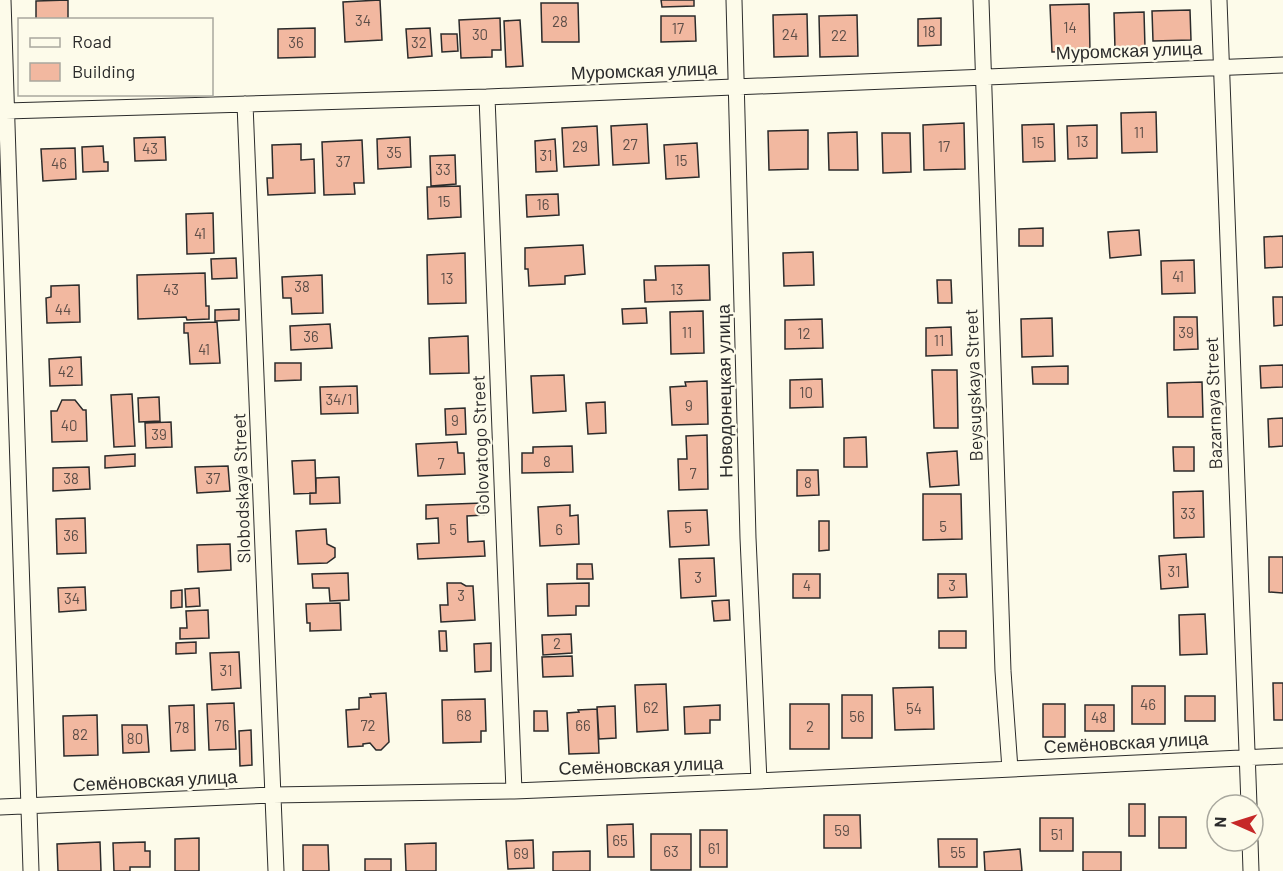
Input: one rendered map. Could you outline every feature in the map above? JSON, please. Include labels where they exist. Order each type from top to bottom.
[{"type":"street","points":[[3,0],[31,871]]},
{"type":"street","name":"Новодонецкая улица","points":[[734,0],[748,538],[759,781]]},
{"type":"street","name":"Beysugskaya Street","points":[[981,0],[1002,659],[1010,769]]},
{"type":"street","name":"Bazarnaya Street","points":[[1219,0],[1249,793]]},
{"type":"street","name":"Муромская улица","points":[[6,111],[487,97],[1283,65]]},
{"type":"street","name":"Golovatogo Street","points":[[487,97],[514,790]]},
{"type":"street","name":"Slobodskaya Street","points":[[245,104],[276,871]]},
{"type":"street","name":"Семёновская улица","points":[[0,807],[273,795],[514,790],[759,781],[1283,756]]},
{"type":"street","points":[[1250,853],[1251,871]]},
{"type":"building","points":[[68,0],[68,18],[36,18],[36,1]]},
{"type":"building","points":[[380,0],[382,40],[345,42],[343,2]]},
{"type":"building","points":[[661,0],[694,0],[694,6],[662,7]]},
{"type":"building","points":[[541,3],[578,3],[579,42],[542,42]]},
{"type":"building","points":[[1089,4],[1090,51],[1052,52],[1050,5]]},
{"type":"building","points":[[1190,10],[1191,40],[1153,41],[1152,11]]},
{"type":"building","points":[[1144,12],[1145,48],[1115,49],[1114,13]]},
{"type":"building","points":[[807,14],[808,56],[774,57],[773,15]]},
{"type":"building","points":[[857,15],[858,56],[820,57],[819,16]]},
{"type":"building","points":[[661,16],[695,16],[696,41],[661,42]]},
{"type":"building","points":[[500,18],[501,50],[492,50],[492,57],[461,58],[459,20]]},
{"type":"building","points":[[941,18],[941,45],[918,46],[918,19]]},
{"type":"building","points":[[520,20],[523,66],[506,67],[504,21]]},
{"type":"building","points":[[315,28],[315,57],[278,58],[278,29]]},
{"type":"building","points":[[430,28],[432,56],[408,58],[406,29]]},
{"type":"building","points":[[441,34],[457,34],[458,51],[442,52]]},
{"type":"building","points":[[1156,112],[1157,152],[1122,153],[1121,113]]},
{"type":"building","points":[[964,123],[965,169],[924,170],[923,125]]},
{"type":"building","points":[[647,124],[649,163],[613,165],[611,126]]},
{"type":"building","points":[[1054,124],[1055,161],[1023,162],[1022,125]]},
{"type":"building","points":[[1097,125],[1097,158],[1068,159],[1067,126]]},
{"type":"building","points":[[597,126],[599,165],[564,167],[562,128]]},
{"type":"building","points":[[808,130],[808,169],[769,170],[768,131]]},
{"type":"building","points":[[857,132],[858,170],[829,170],[828,133]]},
{"type":"building","points":[[882,133],[910,133],[911,172],[883,173]]},
{"type":"building","points":[[165,137],[166,160],[135,161],[134,138]]},
{"type":"building","points":[[410,137],[411,167],[378,169],[377,139]]},
{"type":"building","points":[[555,139],[557,171],[536,172],[535,141]]},
{"type":"building","points":[[362,140],[364,183],[354,183],[355,194],[324,195],[322,142]]},
{"type":"building","points":[[697,143],[699,177],[666,179],[664,145]]},
{"type":"building","points":[[301,144],[301,160],[314,159],[315,193],[268,195],[267,178],[273,178],[272,145]]},
{"type":"building","points":[[103,146],[104,162],[108,162],[108,171],[83,172],[82,147]]},
{"type":"building","points":[[75,148],[76,179],[43,181],[41,149]]},
{"type":"building","points":[[455,155],[456,184],[431,186],[430,156]]},
{"type":"building","points":[[460,186],[461,217],[428,219],[427,187]]},
{"type":"building","points":[[558,194],[559,215],[527,217],[526,195]]},
{"type":"building","points":[[213,213],[214,253],[187,254],[186,214]]},
{"type":"building","points":[[1043,228],[1043,246],[1019,246],[1019,229]]},
{"type":"building","points":[[1139,230],[1141,255],[1110,258],[1108,232]]},
{"type":"building","points":[[1283,236],[1283,267],[1265,268],[1264,237]]},
{"type":"building","points":[[583,245],[585,274],[565,276],[565,284],[529,286],[528,269],[525,269],[525,248]]},
{"type":"building","points":[[813,252],[814,285],[784,286],[783,253]]},
{"type":"building","points":[[465,253],[466,303],[428,304],[427,255]]},
{"type":"building","points":[[236,258],[237,278],[212,279],[211,259]]},
{"type":"building","points":[[1194,260],[1195,293],[1162,294],[1161,261]]},
{"type":"building","points":[[709,265],[710,300],[645,302],[644,280],[656,280],[655,266]]},
{"type":"building","points":[[205,273],[206,306],[209,306],[209,319],[187,320],[186,317],[138,319],[137,275]]},
{"type":"building","points":[[322,275],[323,313],[292,314],[291,298],[283,298],[282,277]]},
{"type":"building","points":[[937,280],[951,280],[952,303],[938,303]]},
{"type":"building","points":[[79,285],[80,322],[47,323],[46,298],[51,297],[51,286]]},
{"type":"building","points":[[1273,297],[1283,297],[1283,325],[1274,326]]},
{"type":"building","points":[[646,308],[647,323],[623,324],[622,309]]},
{"type":"building","points":[[239,309],[239,320],[215,321],[215,310]]},
{"type":"building","points":[[703,311],[704,353],[671,354],[670,312]]},
{"type":"building","points":[[1174,317],[1197,317],[1198,349],[1174,350]]},
{"type":"building","points":[[1052,318],[1053,356],[1022,357],[1021,319]]},
{"type":"building","points":[[822,319],[823,348],[785,349],[785,320]]},
{"type":"building","points":[[217,322],[220,363],[190,364],[188,333],[184,333],[184,323]]},
{"type":"building","points":[[330,324],[332,348],[291,350],[290,326]]},
{"type":"building","points":[[951,327],[952,355],[926,356],[926,328]]},
{"type":"building","points":[[468,336],[469,373],[430,374],[429,338]]},
{"type":"building","points":[[81,357],[82,385],[50,386],[49,359]]},
{"type":"building","points":[[275,363],[301,363],[301,380],[275,381]]},
{"type":"building","points":[[1283,365],[1283,387],[1261,388],[1260,366]]},
{"type":"building","points":[[1068,366],[1068,384],[1033,384],[1032,367]]},
{"type":"building","points":[[932,370],[957,370],[958,428],[934,428]]},
{"type":"building","points":[[564,375],[566,411],[533,413],[531,376]]},
{"type":"building","points":[[822,379],[823,407],[790,408],[790,380]]},
{"type":"building","points":[[707,381],[708,424],[672,425],[670,387],[686,386],[685,382]]},
{"type":"building","points":[[1202,382],[1203,417],[1168,417],[1167,383]]},
{"type":"building","points":[[357,386],[358,413],[321,414],[320,387]]},
{"type":"building","points":[[132,394],[135,446],[114,447],[111,395]]},
{"type":"building","points":[[159,397],[160,421],[139,422],[138,398]]},
{"type":"building","points":[[62,400],[75,400],[83,410],[86,410],[87,441],[52,442],[51,411],[57,411]]},
{"type":"building","points":[[605,402],[606,433],[588,434],[586,403]]},
{"type":"building","points":[[465,408],[466,434],[446,435],[445,409]]},
{"type":"building","points":[[1283,418],[1283,446],[1269,447],[1268,419]]},
{"type":"building","points":[[171,422],[172,447],[146,448],[145,423]]},
{"type":"building","points":[[707,435],[708,489],[679,490],[678,459],[687,459],[686,436]]},
{"type":"building","points":[[866,437],[867,467],[844,467],[844,438]]},
{"type":"building","points":[[457,442],[458,453],[464,453],[465,474],[418,476],[416,444]]},
{"type":"building","points":[[572,446],[573,472],[522,473],[522,453],[533,453],[533,447]]},
{"type":"building","points":[[1173,447],[1194,447],[1194,471],[1174,471]]},
{"type":"building","points":[[957,451],[959,485],[930,487],[927,453]]},
{"type":"building","points":[[135,454],[135,466],[105,468],[105,456]]},
{"type":"building","points":[[315,460],[316,493],[294,494],[292,461]]},
{"type":"building","points":[[228,466],[230,491],[197,493],[195,467]]},
{"type":"building","points":[[89,467],[90,489],[53,491],[53,468]]},
{"type":"building","points":[[797,470],[818,470],[819,495],[797,496]]},
{"type":"building","points":[[339,477],[340,503],[310,504],[310,493],[316,493],[316,478]]},
{"type":"building","points":[[1203,491],[1204,537],[1174,538],[1173,492]]},
{"type":"building","points":[[923,494],[961,494],[962,539],[923,540]]},
{"type":"building","points":[[483,503],[484,515],[467,516],[468,542],[484,541],[485,556],[418,559],[417,544],[439,543],[438,518],[426,519],[426,505]]},
{"type":"building","points":[[570,505],[570,516],[578,515],[579,544],[540,546],[538,507]]},
{"type":"building","points":[[707,510],[709,545],[670,547],[668,511]]},
{"type":"building","points":[[85,518],[86,553],[57,554],[56,519]]},
{"type":"building","points":[[819,521],[829,521],[829,550],[819,551]]},
{"type":"building","points":[[326,529],[327,544],[335,548],[335,557],[327,563],[298,564],[296,531]]},
{"type":"building","points":[[230,544],[231,570],[198,572],[197,545]]},
{"type":"building","points":[[1186,554],[1188,587],[1161,589],[1159,556]]},
{"type":"building","points":[[1269,557],[1283,557],[1283,593],[1269,592]]},
{"type":"building","points":[[714,558],[716,596],[681,598],[679,559]]},
{"type":"building","points":[[577,564],[592,564],[593,579],[577,579]]},
{"type":"building","points":[[348,573],[349,600],[330,601],[329,588],[313,588],[312,574]]},
{"type":"building","points":[[793,574],[820,574],[820,598],[793,598]]},
{"type":"building","points":[[938,574],[966,574],[967,597],[938,598]]},
{"type":"building","points":[[447,583],[473,586],[475,620],[441,622],[440,605],[448,605]]},
{"type":"building","points":[[589,583],[589,606],[576,606],[576,615],[548,616],[547,584]]},
{"type":"building","points":[[85,587],[86,610],[59,612],[58,588]]},
{"type":"building","points":[[199,588],[200,606],[186,607],[185,589]]},
{"type":"building","points":[[182,590],[182,607],[171,608],[171,591]]},
{"type":"building","points":[[729,600],[730,620],[714,621],[712,601]]},
{"type":"building","points":[[340,603],[341,630],[310,631],[306,604]]},
{"type":"building","points":[[208,610],[209,638],[180,639],[180,628],[187,628],[186,611]]},
{"type":"building","points":[[1205,614],[1207,654],[1180,655],[1179,615]]},
{"type":"building","points":[[439,631],[446,631],[447,651],[440,651]]},
{"type":"building","points":[[939,631],[966,631],[966,648],[939,648]]},
{"type":"building","points":[[571,634],[572,653],[543,655],[542,635]]},
{"type":"building","points":[[196,642],[196,653],[176,654],[176,643]]},
{"type":"building","points":[[491,643],[491,671],[475,672],[474,644]]},
{"type":"building","points":[[239,652],[241,688],[212,690],[210,653]]},
{"type":"building","points":[[572,656],[573,676],[543,677],[542,657]]},
{"type":"building","points":[[1273,683],[1283,683],[1283,720],[1274,720]]},
{"type":"building","points":[[666,684],[668,730],[637,732],[635,685]]},
{"type":"building","points":[[1132,686],[1165,686],[1165,724],[1132,724]]},
{"type":"building","points":[[933,687],[934,729],[895,730],[893,688]]},
{"type":"building","points":[[386,693],[389,742],[381,750],[376,750],[370,743],[348,747],[346,710],[359,709],[359,698],[371,697],[370,694]]},
{"type":"building","points":[[842,695],[872,695],[872,738],[842,738]]},
{"type":"building","points":[[1185,696],[1215,696],[1215,721],[1185,721]]},
{"type":"building","points":[[485,699],[486,731],[481,731],[481,742],[443,743],[442,700]]},
{"type":"building","points":[[234,703],[236,749],[209,750],[207,704]]},
{"type":"building","points":[[790,704],[829,704],[829,749],[790,749]]},
{"type":"building","points":[[1043,704],[1065,704],[1065,737],[1043,737]]},
{"type":"building","points":[[194,705],[195,750],[171,751],[169,706]]},
{"type":"building","points":[[720,705],[720,720],[710,720],[710,733],[685,734],[684,707]]},
{"type":"building","points":[[1085,705],[1114,705],[1114,731],[1085,731]]},
{"type":"building","points":[[615,706],[616,738],[599,739],[597,707]]},
{"type":"building","points":[[597,709],[599,753],[569,754],[567,713]]},
{"type":"building","points":[[534,711],[547,711],[548,731],[534,731]]},
{"type":"building","points":[[97,715],[98,755],[64,756],[63,716]]},
{"type":"building","points":[[122,725],[147,725],[149,752],[123,753]]},
{"type":"building","points":[[251,730],[252,765],[240,766],[239,731]]},
{"type":"building","points":[[1129,804],[1145,804],[1145,836],[1129,836]]},
{"type":"building","points":[[824,815],[860,815],[861,848],[824,848]]},
{"type":"building","points":[[1159,817],[1186,817],[1186,848],[1159,848]]},
{"type":"building","points":[[1040,818],[1073,818],[1073,851],[1040,851]]},
{"type":"building","points":[[633,824],[634,857],[608,857],[607,825]]},
{"type":"building","points":[[700,830],[727,830],[727,867],[700,867]]},
{"type":"building","points":[[651,834],[691,834],[691,870],[651,870]]},
{"type":"building","points":[[199,838],[199,871],[175,871],[175,839]]},
{"type":"building","points":[[938,839],[977,839],[977,867],[939,867]]},
{"type":"building","points":[[533,840],[534,868],[508,869],[506,841]]},
{"type":"building","points":[[100,842],[101,871],[58,871],[57,844]]},
{"type":"building","points":[[145,842],[145,851],[150,851],[150,867],[130,867],[130,871],[114,871],[113,843]]},
{"type":"building","points":[[436,843],[436,871],[406,871],[405,844]]},
{"type":"building","points":[[303,845],[328,845],[329,871],[303,871]]},
{"type":"building","points":[[1020,849],[1022,871],[985,871],[984,852]]},
{"type":"building","points":[[590,851],[590,871],[553,871],[553,852]]},
{"type":"building","points":[[1083,852],[1121,852],[1121,871],[1083,871]]},
{"type":"building","points":[[365,859],[391,859],[391,871],[365,871]]}]
